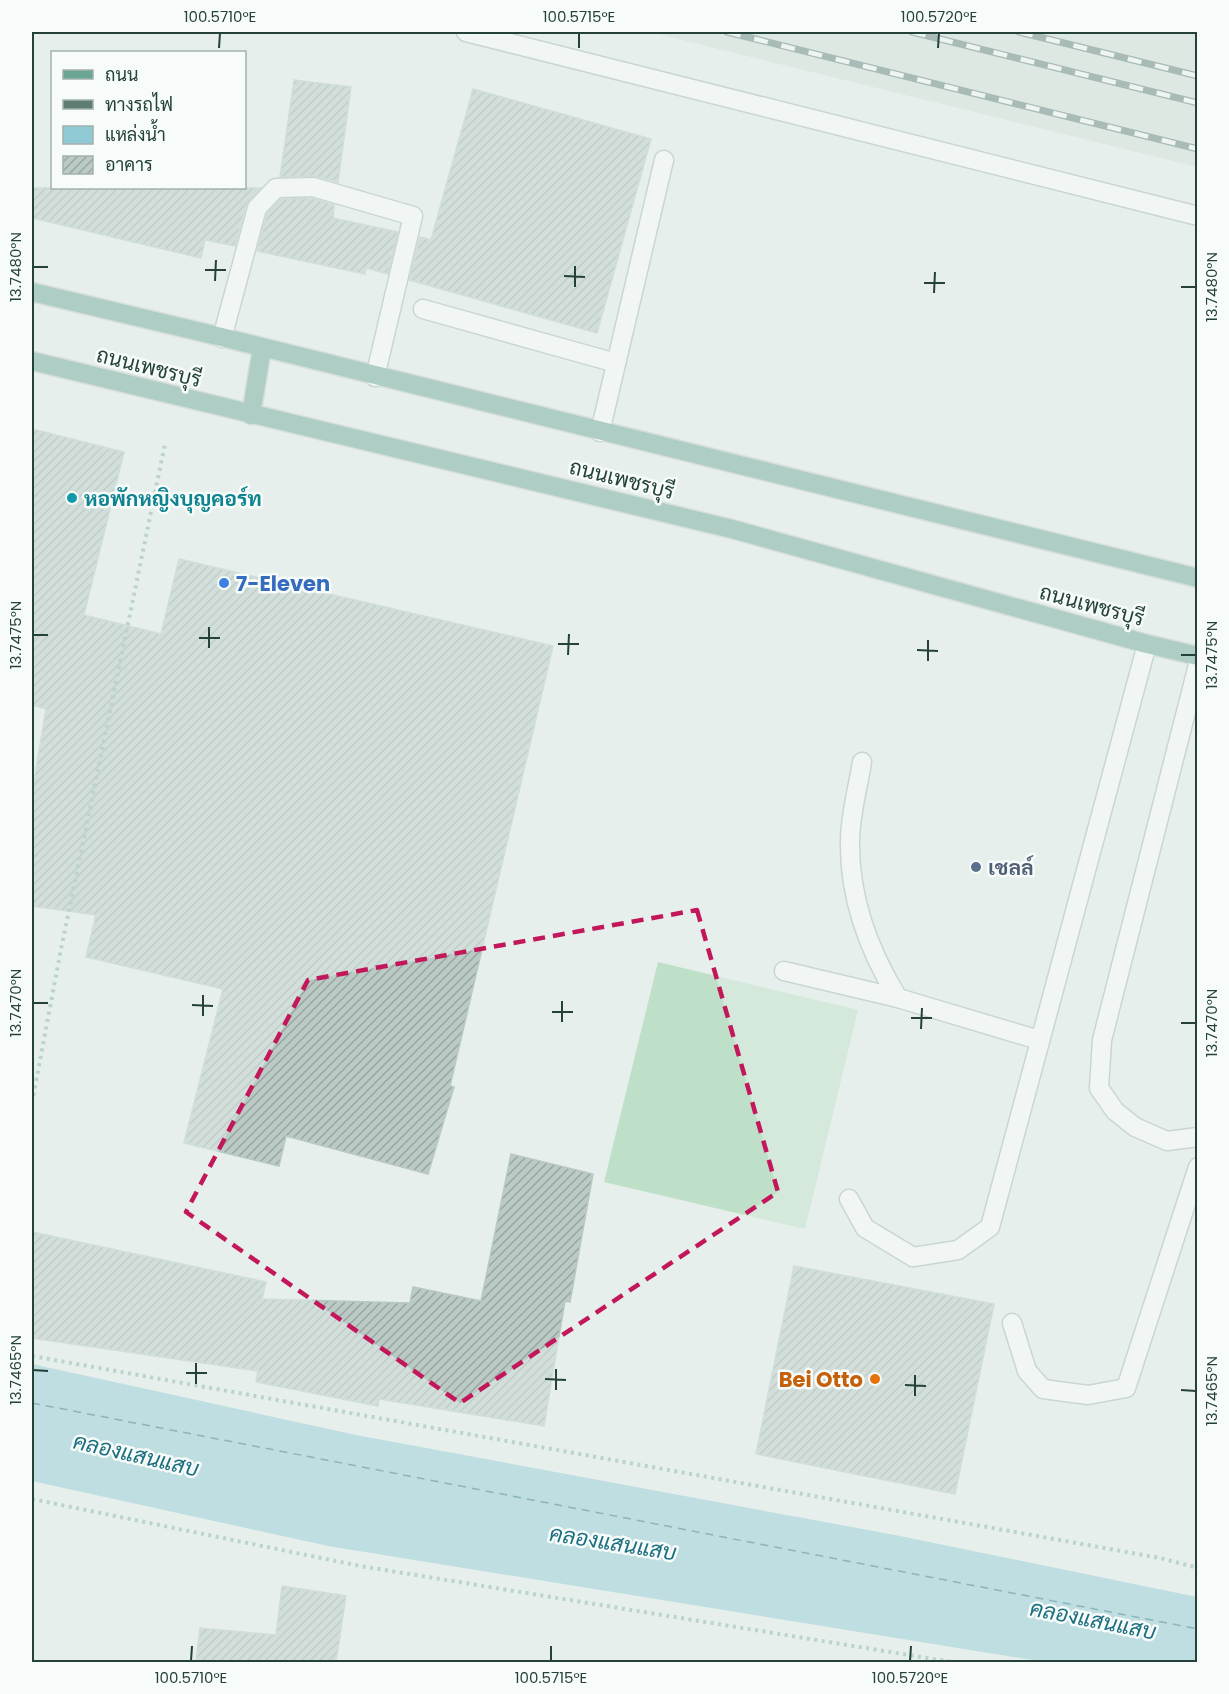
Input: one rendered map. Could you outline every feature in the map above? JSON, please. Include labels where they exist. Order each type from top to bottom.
[{"type":"main road","name":"ถนนเพชรบุรี","points":[[32,292],[1197,578]]},
{"type":"main road","points":[[251,415],[262,348]]},
{"type":"main road","name":"ถนนเพชรบุรี","points":[[32,361],[732,529],[1197,656]]},
{"type":"street","points":[[466,32],[1197,216]]},
{"type":"street","points":[[600,432],[664,160]]},
{"type":"street","points":[[222,338],[257,208],[276,188],[313,187],[413,216],[375,377]]},
{"type":"street","points":[[423,309],[616,363]]},
{"type":"street","points":[[849,1199],[865,1228],[913,1257],[958,1250],[990,1227],[1147,644]]},
{"type":"street","points":[[1197,664],[1102,1040],[1099,1088],[1115,1111],[1135,1127],[1167,1141],[1197,1137]]},
{"type":"street","points":[[862,762],[850,840],[854,887],[862,924],[882,972],[898,999]]},
{"type":"street","points":[[784,972],[898,999],[1039,1040]]},
{"type":"street","points":[[1012,1323],[1027,1371],[1043,1389],[1088,1395],[1126,1388],[1197,1167]]},
{"type":"path","points":[[32,1103],[61,949],[165,444]]},
{"type":"path","points":[[32,1356],[1160,1558],[1197,1568]]},
{"type":"path","points":[[32,1499],[360,1566],[952,1662]]},
{"type":"highlighted area","points":[[697,910],[778,1192],[460,1403],[186,1212],[308,980]]},
{"type":"shaded area","points":[[650,32],[1197,32],[1197,167]]},
{"type":"green space","points":[[658,962],[858,1010],[805,1229],[604,1182]]},
{"type":"water","name":"คลองแสนแสบ","points":[[32,1364],[356,1435],[900,1536],[1197,1597],[1197,1662],[1045,1662],[328,1546],[32,1481]]},
{"type":"building","points":[[294,80],[351,87],[338,182],[313,176],[280,177]]},
{"type":"building","points":[[473,89],[651,139],[597,333],[409,280],[420,237],[431,240]]},
{"type":"building","points":[[32,188],[261,188],[246,205],[235,246],[205,240],[201,258],[32,218]]},
{"type":"building","points":[[312,198],[334,205],[333,218],[398,232],[388,274],[366,268],[365,274],[257,251],[267,214],[281,199]]},
{"type":"building","points":[[32,429],[124,452],[84,615],[161,634],[179,559],[553,646],[450,1086],[454,1087],[428,1174],[286,1136],[279,1166],[184,1143],[223,989],[86,957],[96,915],[32,906],[32,793],[46,709],[32,705]]},
{"type":"building","points":[[511,1154],[593,1174],[570,1302],[565,1301],[544,1426],[379,1399],[378,1406],[256,1382],[258,1371],[32,1338],[32,1232],[266,1282],[262,1299],[410,1303],[413,1287],[481,1301]]},
{"type":"building","name":"Bei Otto","points":[[794,1266],[994,1304],[955,1494],[756,1454]]},
{"type":"building","points":[[282,1586],[346,1596],[336,1662],[196,1662],[200,1628],[276,1635]]},
{"type":"ferry route","points":[[32,1403],[1198,1629]]},
{"type":"railway","points":[[727,32],[1198,149]]},
{"type":"railway","points":[[912,32],[1198,103]]},
{"type":"railway","points":[[1019,32],[1198,76]]},
{"type":"place","name":"หอพักหญิงบุญคอร์ท","points":[[72,498]]},
{"type":"place","name":"7-Eleven","points":[[224,583]]},
{"type":"place","name":"เชลล์","points":[[976,867]]},
{"type":"place","name":"Bei Otto","points":[[875,1379]]}]
